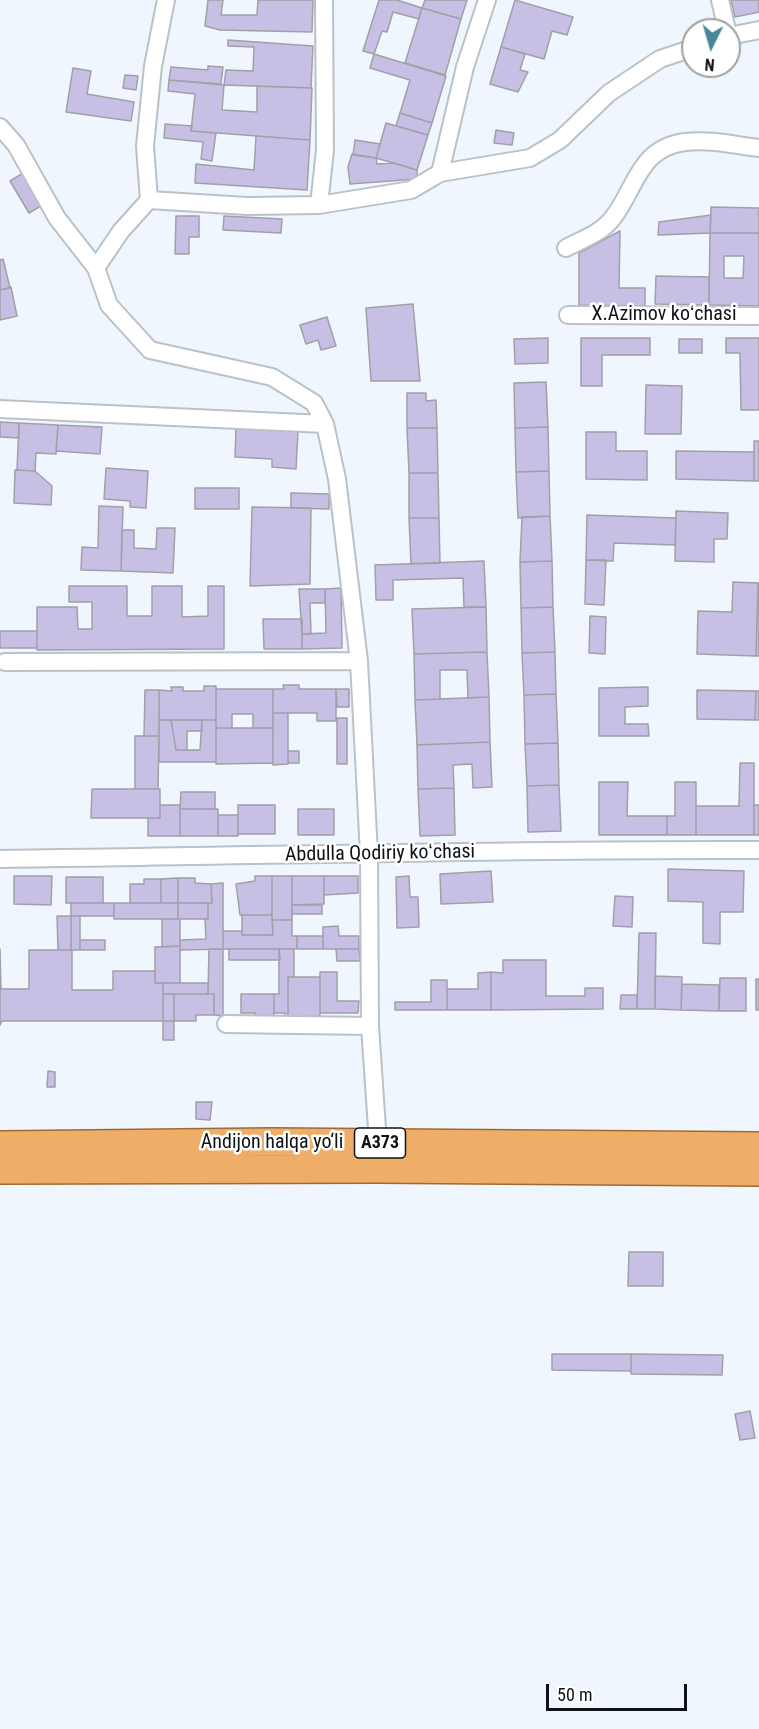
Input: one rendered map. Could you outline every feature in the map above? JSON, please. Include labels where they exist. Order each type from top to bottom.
[{"type":"highway","name":"Andijon halqa yo‘li","points":[[0,1144],[378,1143],[759,1146]]},
{"type":"highway","name":"Andijon halqa yo‘li","points":[[0,1170],[378,1169],[759,1172]]},
{"type":"street","points":[[96,268],[121,231],[149,200],[145,146],[153,66],[166,0]]},
{"type":"street","points":[[320,205],[325,150],[324,0]]},
{"type":"street","points":[[440,173],[465,67],[487,0]]},
{"type":"street","points":[[720,0],[724,18]]},
{"type":"street","points":[[741,34],[759,30]]},
{"type":"street","points":[[149,200],[247,206],[320,205],[411,190],[440,173],[530,158],[560,140],[609,93],[660,59],[681,52]]},
{"type":"street","points":[[0,127],[16,146],[57,218],[96,268],[109,305],[150,350],[273,377],[314,403],[325,424],[337,479],[359,661],[369,855],[370,1026],[378,1143]]},
{"type":"street","points":[[566,248],[590,236],[611,220],[637,172],[659,151],[684,142],[717,141],[759,148]]},
{"type":"street","name":"X.Azimov koʻchasi","points":[[568,315],[759,316]]},
{"type":"street","points":[[0,409],[325,424]]},
{"type":"street","points":[[5,662],[359,661]]},
{"type":"street","name":"Abdulla Qodiriy koʻchasi","points":[[0,859],[583,850],[759,850]]},
{"type":"street","points":[[226,1024],[370,1026]]},
{"type":"building","points":[[208,0],[223,0],[221,15],[257,15],[258,0],[313,0],[312,32],[220,30],[205,26]]},
{"type":"building","points":[[379,0],[397,0],[422,8],[419,19],[393,12],[387,32],[382,31],[374,54],[363,51]]},
{"type":"building","points":[[425,0],[467,0],[461,19],[422,8]]},
{"type":"building","points":[[515,0],[573,17],[567,35],[552,31],[544,59],[501,47]]},
{"type":"building","points":[[731,0],[759,0],[759,12],[735,17]]},
{"type":"building","points":[[422,8],[461,19],[445,75],[405,63]]},
{"type":"building","points":[[228,40],[313,46],[311,88],[224,85],[226,70],[253,71],[254,47],[228,46]]},
{"type":"building","points":[[501,47],[525,54],[520,70],[528,72],[518,92],[490,84]]},
{"type":"building","points":[[374,54],[446,76],[432,123],[400,113],[410,80],[370,68]]},
{"type":"building","points":[[208,66],[223,67],[221,84],[169,80],[171,67],[208,70]]},
{"type":"building","points":[[73,68],[91,71],[87,94],[134,102],[131,121],[66,112]]},
{"type":"building","points":[[125,75],[138,76],[136,90],[123,88]]},
{"type":"building","points":[[169,80],[224,85],[222,110],[257,112],[257,86],[312,88],[310,140],[191,131],[195,94],[168,91]]},
{"type":"building","points":[[400,113],[432,123],[428,135],[396,126]]},
{"type":"building","points":[[386,123],[428,135],[417,170],[376,158]]},
{"type":"building","points":[[165,124],[192,126],[191,131],[216,133],[212,161],[201,159],[203,142],[164,138]]},
{"type":"building","points":[[496,130],[514,133],[512,145],[494,143]]},
{"type":"building","points":[[256,136],[310,140],[307,190],[195,183],[196,164],[254,170]]},
{"type":"building","points":[[355,140],[380,144],[376,158],[353,155]]},
{"type":"building","points":[[352,154],[376,158],[377,164],[394,163],[417,170],[417,179],[350,184],[348,167]]},
{"type":"building","points":[[25,172],[44,204],[29,213],[10,181]]},
{"type":"building","points":[[711,207],[759,208],[759,233],[710,233]]},
{"type":"building","points":[[711,215],[710,233],[658,235],[659,222]]},
{"type":"building","points":[[176,216],[199,216],[199,237],[189,237],[189,254],[175,254]]},
{"type":"building","points":[[224,216],[282,219],[281,233],[223,230]]},
{"type":"building","points":[[620,231],[619,288],[645,288],[645,306],[579,305],[579,253]]},
{"type":"building","points":[[710,233],[759,233],[759,306],[709,305]],"holes":[[[724,256],[744,256],[743,278],[724,278]]]},
{"type":"building","points":[[3,259],[10,288],[0,290],[0,260]]},
{"type":"building","points":[[656,276],[709,277],[709,305],[655,304]]},
{"type":"building","points":[[11,287],[17,316],[0,320],[0,290]]},
{"type":"building","points":[[413,304],[420,381],[371,381],[366,308]]},
{"type":"building","points":[[327,317],[336,346],[321,350],[318,340],[306,344],[300,325]]},
{"type":"building","points":[[548,338],[548,363],[515,364],[514,339]]},
{"type":"building","points":[[581,338],[650,338],[650,355],[602,355],[602,386],[581,386]]},
{"type":"building","points":[[726,338],[759,338],[759,410],[741,410],[740,353],[726,353]]},
{"type":"building","points":[[679,339],[702,339],[702,353],[679,353]]},
{"type":"building","points":[[546,382],[548,427],[515,428],[514,383]]},
{"type":"building","points":[[646,385],[682,386],[681,434],[645,434]]},
{"type":"building","points":[[407,393],[426,393],[426,401],[436,400],[437,428],[407,428]]},
{"type":"building","points":[[0,422],[19,423],[19,438],[0,437]]},
{"type":"building","points":[[19,423],[58,425],[56,454],[36,453],[35,471],[17,470]]},
{"type":"building","points":[[58,425],[102,427],[100,454],[56,451]]},
{"type":"building","points":[[548,427],[549,471],[516,472],[515,428]]},
{"type":"building","points":[[236,428],[298,431],[296,469],[272,467],[272,459],[235,457]]},
{"type":"building","points":[[407,428],[437,428],[438,473],[409,473]]},
{"type":"building","points":[[586,432],[616,432],[616,451],[647,451],[647,480],[586,479]]},
{"type":"building","points":[[754,441],[759,441],[759,481],[754,481]]},
{"type":"building","points":[[676,451],[754,452],[754,481],[676,479]]},
{"type":"building","points":[[106,468],[148,471],[146,508],[130,507],[130,501],[104,499]]},
{"type":"building","points":[[15,470],[35,471],[52,486],[51,505],[14,503]]},
{"type":"building","points":[[549,471],[550,516],[518,518],[516,472]]},
{"type":"building","points":[[409,473],[438,473],[439,518],[409,518]]},
{"type":"building","points":[[195,488],[239,488],[239,509],[195,509]]},
{"type":"building","points":[[291,493],[329,494],[329,509],[291,508]]},
{"type":"building","points":[[99,506],[123,507],[121,571],[81,570],[82,547],[98,548]]},
{"type":"building","points":[[252,507],[311,508],[310,584],[250,586]]},
{"type":"building","points":[[676,511],[728,513],[727,539],[714,539],[714,562],[675,561]]},
{"type":"building","points":[[587,515],[676,518],[675,545],[614,543],[613,561],[586,560]]},
{"type":"building","points":[[550,516],[552,561],[520,562],[522,517]]},
{"type":"building","points":[[409,518],[439,518],[440,563],[411,564]]},
{"type":"building","points":[[157,528],[175,528],[173,573],[121,571],[122,530],[134,530],[134,548],[156,549]]},
{"type":"building","points":[[586,560],[606,560],[604,605],[585,604]]},
{"type":"building","points":[[484,561],[486,607],[464,607],[463,578],[393,580],[393,600],[376,600],[375,565]]},
{"type":"building","points":[[552,561],[553,607],[521,608],[520,562]]},
{"type":"building","points":[[733,582],[758,583],[756,656],[697,654],[698,611],[732,612]]},
{"type":"building","points":[[758,583],[759,656],[756,656]]},
{"type":"building","points":[[69,586],[127,586],[127,616],[152,616],[152,586],[182,586],[182,617],[208,616],[208,586],[224,586],[224,649],[37,650],[37,607],[77,607],[78,629],[92,629],[92,602],[69,602]]},
{"type":"building","points":[[341,588],[342,648],[302,649],[302,634],[326,633],[325,589]]},
{"type":"building","points":[[299,589],[325,589],[325,603],[310,603],[311,634],[302,634]]},
{"type":"building","points":[[486,607],[487,652],[414,654],[412,609]]},
{"type":"building","points":[[553,607],[555,652],[522,653],[521,608]]},
{"type":"building","points":[[590,616],[606,617],[605,654],[589,653]]},
{"type":"building","points":[[263,619],[302,619],[302,649],[264,649]]},
{"type":"building","points":[[0,631],[37,631],[37,648],[0,648]]},
{"type":"building","points":[[487,652],[489,697],[468,698],[467,670],[440,670],[440,699],[415,700],[414,654]]},
{"type":"building","points":[[555,652],[556,694],[524,695],[522,653]]},
{"type":"building","points":[[283,685],[299,685],[299,689],[336,689],[336,721],[317,721],[317,713],[273,713],[273,689],[284,689]]},
{"type":"building","points":[[204,686],[216,686],[216,720],[159,720],[159,690],[172,691],[171,687],[183,687],[183,691],[204,691]]},
{"type":"building","points":[[648,687],[648,706],[625,707],[625,724],[648,724],[649,736],[599,736],[599,688]]},
{"type":"building","points":[[216,689],[273,689],[273,728],[253,728],[253,714],[232,714],[232,728],[216,728]]},
{"type":"building","points":[[336,689],[349,689],[349,707],[337,707]]},
{"type":"building","points":[[145,690],[159,690],[159,736],[144,736]]},
{"type":"building","points":[[697,690],[756,691],[755,720],[697,719]]},
{"type":"building","points":[[756,691],[759,691],[759,720],[755,720]]},
{"type":"building","points":[[556,694],[558,743],[525,744],[524,695]]},
{"type":"building","points":[[489,697],[490,742],[417,745],[415,700]]},
{"type":"building","points":[[273,713],[288,713],[288,764],[273,765]]},
{"type":"building","points":[[337,718],[347,718],[347,764],[337,764]]},
{"type":"building","points":[[159,720],[171,720],[176,750],[200,750],[202,720],[216,720],[216,762],[159,762]]},
{"type":"building","points":[[171,720],[202,720],[202,731],[187,731],[187,750],[176,750]]},
{"type":"building","points":[[216,728],[273,728],[273,763],[216,764]]},
{"type":"building","points":[[135,736],[159,736],[158,789],[135,789]]},
{"type":"building","points":[[490,742],[492,787],[473,788],[472,764],[453,765],[454,788],[418,789],[417,745]]},
{"type":"building","points":[[558,743],[559,785],[527,786],[525,744]]},
{"type":"building","points":[[288,751],[299,751],[299,763],[288,763]]},
{"type":"building","points":[[740,763],[754,763],[754,835],[696,835],[696,806],[739,806]]},
{"type":"building","points":[[599,782],[628,782],[627,816],[667,816],[667,835],[599,835]]},
{"type":"building","points":[[675,782],[696,782],[696,835],[667,835],[667,816],[675,816]]},
{"type":"building","points":[[559,785],[561,831],[528,832],[527,786]]},
{"type":"building","points":[[454,788],[455,835],[420,836],[418,789]]},
{"type":"building","points":[[92,789],[160,789],[160,818],[91,818]]},
{"type":"building","points":[[181,792],[215,792],[215,809],[180,809]]},
{"type":"building","points":[[160,805],[180,805],[180,836],[148,836],[148,818],[160,818]]},
{"type":"building","points":[[238,805],[275,805],[275,834],[238,834]]},
{"type":"building","points":[[754,805],[759,805],[759,835],[754,835]]},
{"type":"building","points":[[180,809],[218,809],[218,836],[180,836]]},
{"type":"building","points":[[298,809],[334,809],[334,835],[298,835]]},
{"type":"building","points":[[218,815],[238,815],[238,836],[218,836]]},
{"type":"building","points":[[668,869],[744,871],[743,912],[720,912],[720,944],[703,943],[703,902],[668,901]]},
{"type":"building","points":[[491,871],[493,902],[441,904],[440,874]]},
{"type":"building","points":[[14,876],[52,876],[51,905],[14,904]]},
{"type":"building","points":[[255,876],[272,876],[272,915],[240,915],[236,884],[255,881]]},
{"type":"building","points":[[272,876],[292,876],[292,920],[272,920]]},
{"type":"building","points":[[292,876],[324,876],[324,904],[292,905]]},
{"type":"building","points":[[324,876],[358,876],[358,893],[324,895]]},
{"type":"building","points":[[409,876],[410,897],[418,897],[419,927],[397,928],[396,877]]},
{"type":"building","points":[[66,877],[103,877],[103,903],[66,903]]},
{"type":"building","points":[[178,878],[178,903],[161,903],[161,879]]},
{"type":"building","points":[[178,878],[195,878],[195,883],[211,884],[212,903],[178,903]]},
{"type":"building","points":[[144,879],[161,879],[161,903],[130,903],[130,884],[144,884]]},
{"type":"building","points":[[223,883],[223,949],[180,950],[180,940],[206,939],[205,919],[208,919],[208,903],[212,903],[211,884]]},
{"type":"building","points":[[615,896],[633,897],[632,927],[613,926]]},
{"type":"building","points":[[71,903],[114,903],[114,916],[71,916]]},
{"type":"building","points":[[114,903],[178,903],[178,919],[114,919]]},
{"type":"building","points":[[178,903],[208,903],[208,919],[178,919]]},
{"type":"building","points":[[292,905],[322,905],[322,914],[292,914]]},
{"type":"building","points":[[242,915],[272,915],[273,935],[242,935]]},
{"type":"building","points":[[57,916],[71,916],[71,950],[58,950]]},
{"type":"building","points":[[71,916],[80,916],[80,950],[71,950]]},
{"type":"building","points":[[162,919],[180,919],[180,946],[162,947]]},
{"type":"building","points":[[272,920],[292,920],[292,936],[297,936],[297,949],[223,949],[223,931],[242,931],[242,935],[273,935]]},
{"type":"building","points":[[338,926],[339,936],[359,936],[359,949],[323,949],[323,927]]},
{"type":"building","points":[[639,933],[656,933],[655,1009],[637,1009]]},
{"type":"building","points":[[297,936],[323,936],[323,949],[297,949]]},
{"type":"building","points":[[80,940],[105,940],[105,950],[80,950]]},
{"type":"building","points":[[180,946],[180,983],[155,983],[155,947]]},
{"type":"building","points":[[0,949],[1,989],[29,989],[29,950],[72,950],[72,990],[113,990],[113,971],[155,971],[155,983],[163,983],[163,1021],[2,1021],[0,1025]]},
{"type":"building","points":[[209,949],[223,949],[223,1016],[214,1015],[214,994],[208,994]]},
{"type":"building","points":[[229,949],[279,949],[280,960],[229,960]]},
{"type":"building","points":[[279,949],[294,949],[294,977],[288,977],[288,1018],[285,1018],[285,1013],[274,1013],[274,994],[279,994]]},
{"type":"building","points":[[336,949],[359,949],[360,961],[337,961]]},
{"type":"building","points":[[503,960],[546,960],[546,996],[585,996],[585,988],[603,988],[603,1009],[491,1010],[491,972],[503,973]]},
{"type":"building","points":[[320,972],[337,972],[337,1001],[359,1001],[358,1013],[320,1013]]},
{"type":"building","points":[[491,972],[491,1010],[447,1010],[447,989],[478,989],[478,973]]},
{"type":"building","points":[[655,976],[682,977],[681,1010],[655,1009]]},
{"type":"building","points":[[288,977],[320,977],[320,1016],[310,1016],[310,1022],[288,1022]]},
{"type":"building","points":[[720,978],[746,978],[746,1011],[719,1011]]},
{"type":"building","points":[[756,979],[759,979],[759,1010],[756,1010]]},
{"type":"building","points":[[431,980],[447,980],[447,1010],[395,1010],[395,1002],[431,1002]]},
{"type":"building","points":[[163,983],[208,983],[208,994],[163,994]]},
{"type":"building","points":[[682,984],[719,985],[719,1011],[681,1010]]},
{"type":"building","points":[[163,994],[174,994],[174,1021],[163,1021]]},
{"type":"building","points":[[174,994],[214,994],[214,1015],[196,1015],[196,1021],[174,1021]]},
{"type":"building","points":[[241,994],[274,994],[274,1019],[255,1019],[255,1013],[241,1013]]},
{"type":"building","points":[[621,995],[637,995],[637,1009],[620,1009]]},
{"type":"building","points":[[163,1021],[174,1021],[174,1040],[163,1040]]},
{"type":"building","points":[[48,1071],[55,1072],[55,1087],[47,1087]]},
{"type":"building","points":[[196,1102],[212,1102],[210,1120],[196,1119]]},
{"type":"building","points":[[629,1252],[663,1252],[663,1286],[628,1286]]},
{"type":"building","points":[[552,1354],[631,1354],[631,1371],[552,1370]]},
{"type":"building","points":[[631,1354],[723,1355],[722,1375],[631,1374]]},
{"type":"building","points":[[750,1411],[755,1438],[740,1440],[735,1414]]}]
